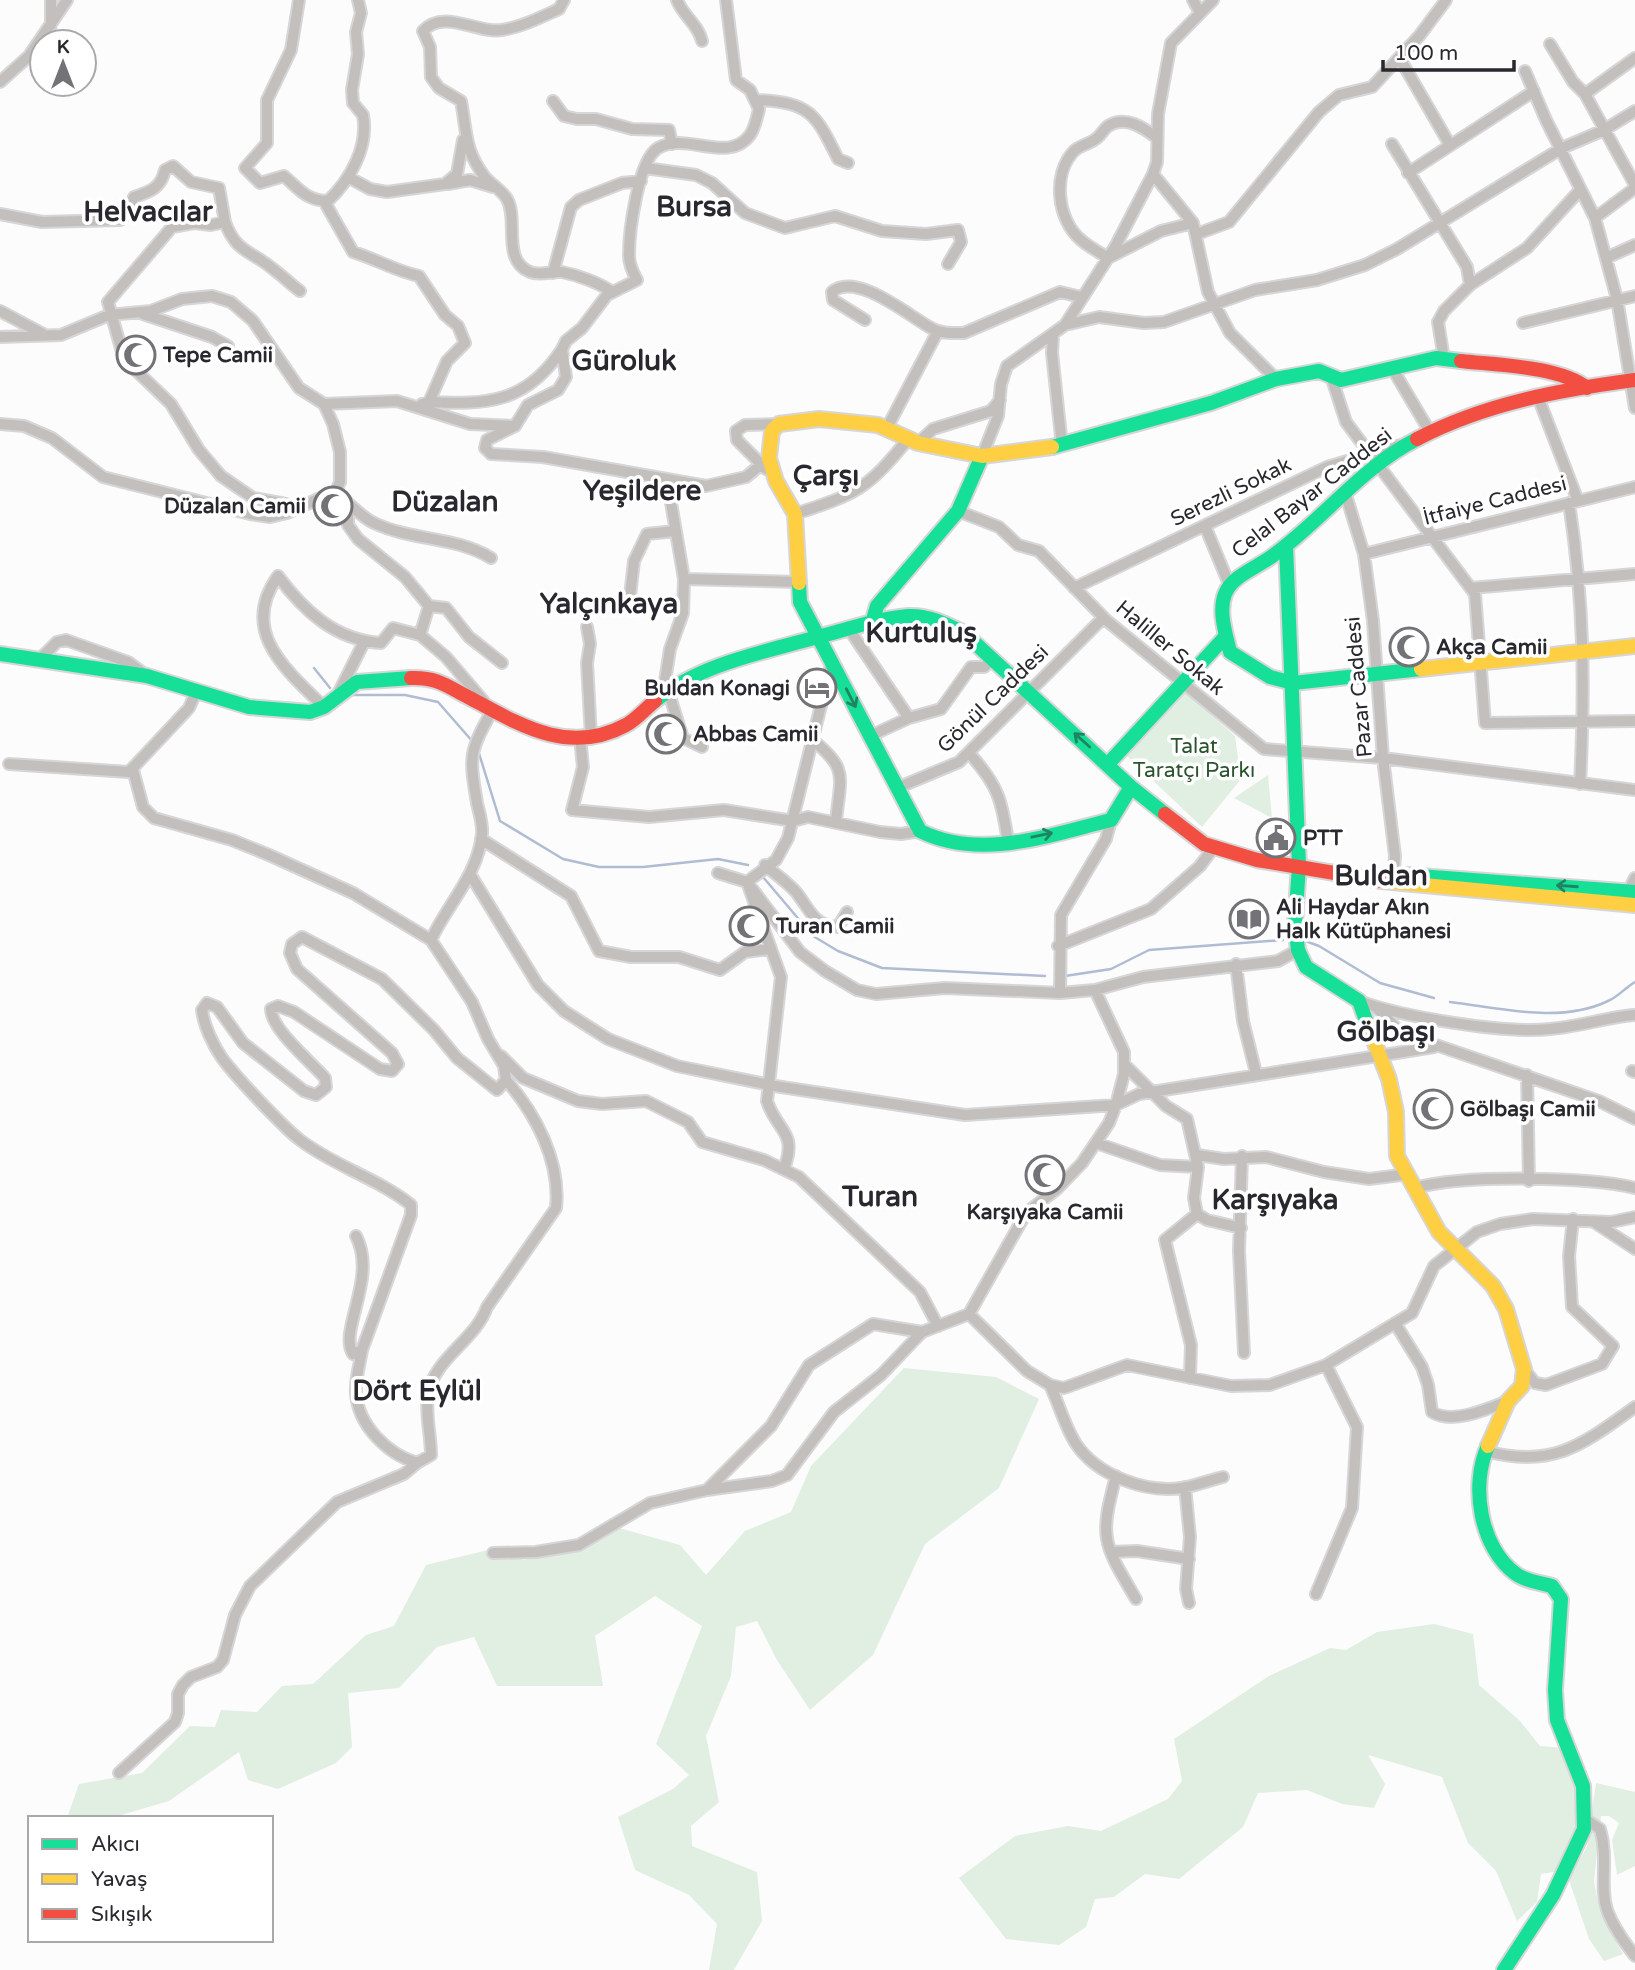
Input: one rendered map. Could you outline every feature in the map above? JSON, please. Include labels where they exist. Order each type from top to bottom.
[{"type":"street","points":[[51,0],[51,25]]},
{"type":"street","points":[[0,82],[29,56],[67,0]]},
{"type":"street","points":[[299,0],[291,50],[267,100],[267,143],[245,168],[260,183],[284,176],[303,195],[324,201],[328,201],[345,184],[362,144],[365,125],[363,115],[353,103],[352,90],[358,54],[356,32],[361,13],[358,0]]},
{"type":"street","points":[[445,184],[457,173],[461,164],[464,136],[461,101],[439,88],[431,78],[430,47],[424,31],[429,26],[447,21],[501,30],[559,9],[564,0]]},
{"type":"street","points":[[677,0],[681,12],[699,30],[702,41]]},
{"type":"street","points":[[416,407],[429,402],[469,405],[493,402],[520,390],[548,370],[566,341],[582,328],[612,292],[637,280],[629,256],[634,226],[632,206],[645,168],[655,149],[672,144],[695,143],[721,149],[737,144],[750,135],[759,109],[757,100],[736,80],[726,0]]},
{"type":"street","points":[[1193,0],[1200,13]]},
{"type":"street","points":[[872,623],[877,606],[958,510],[998,416],[1000,384],[1007,366],[1065,325],[1108,258],[1153,174],[1158,114],[1171,43],[1213,0]]},
{"type":"street","points":[[1108,258],[1161,231],[1195,229],[1229,222],[1319,112],[1339,95],[1372,87],[1398,60],[1446,0]]},
{"type":"street","points":[[1550,44],[1573,82],[1585,94],[1635,187],[1595,218]]},
{"type":"street","points":[[1585,94],[1635,58]]},
{"type":"street","points":[[1398,60],[1404,64],[1450,145]]},
{"type":"street","points":[[1525,71],[1595,218],[1617,299],[1633,380],[1635,408]]},
{"type":"street","points":[[1408,173],[1534,91]]},
{"type":"street","points":[[757,100],[799,104],[818,120],[838,159],[848,163]]},
{"type":"street","points":[[553,101],[564,116],[596,119],[632,129],[669,130],[672,144]]},
{"type":"street","points":[[1065,325],[1099,317],[1144,323],[1164,322],[1255,290],[1317,279],[1364,265],[1439,224],[1562,148],[1604,130],[1635,111]]},
{"type":"street","points":[[1108,258],[1079,239],[1070,227],[1059,197],[1066,161],[1076,149],[1097,138],[1109,126],[1140,125],[1157,138]]},
{"type":"street","points":[[464,136],[474,162],[507,199],[516,258],[532,273],[553,273],[582,279],[612,292]]},
{"type":"street","points":[[1392,144],[1466,267],[1469,285]]},
{"type":"street","points":[[0,214],[42,222],[120,220],[126,215],[134,197],[153,191],[163,178],[165,170],[173,166],[191,182],[219,188],[230,235],[244,252],[274,269],[300,291]]},
{"type":"street","points":[[645,168],[696,174],[712,183],[745,213],[785,228],[835,216],[882,231],[926,234],[958,230],[961,242],[948,264]]},
{"type":"street","points":[[1153,174],[1195,229],[1208,292],[1230,333],[1276,379]]},
{"type":"street","points":[[348,177],[370,190],[387,192],[470,180],[497,190]]},
{"type":"street","points":[[553,273],[571,208],[579,200],[622,183],[641,181]]},
{"type":"street","points":[[1444,359],[1438,322],[1444,311],[1469,285],[1527,248],[1580,190]]},
{"type":"street","points":[[324,201],[353,252],[375,258],[398,272],[418,276],[445,315],[458,327],[465,343],[447,361],[429,402]]},
{"type":"street","points":[[225,222],[172,227],[107,302],[109,315],[124,359],[171,404],[199,450],[221,476],[253,498],[284,503],[292,510]]},
{"type":"street","points":[[1606,258],[1635,246]]},
{"type":"street","points":[[865,320],[833,300],[832,292],[838,287],[853,286],[904,309],[938,331],[964,333],[1060,292],[1081,297]]},
{"type":"street","points":[[0,337],[61,335],[109,315],[141,312],[182,299],[212,296],[231,302],[253,321],[299,388],[324,404],[334,424],[340,452],[340,482],[335,491],[292,510],[270,516],[250,514],[103,477],[52,438],[24,426],[0,424]]},
{"type":"street","points":[[1523,323],[1635,296]]},
{"type":"street","points":[[0,311],[46,335]]},
{"type":"street","points":[[141,312],[228,346]]},
{"type":"street","points":[[887,428],[938,331]]},
{"type":"street","points":[[1053,335],[1052,353],[1062,446]]},
{"type":"street","points":[[562,349],[566,377],[558,390],[528,405],[515,426],[486,440],[485,448],[491,454],[543,457],[706,486],[731,483],[746,477],[766,461],[772,431],[779,424]]},
{"type":"street","points":[[1111,820],[980,846],[934,841],[920,831],[832,661],[822,636],[800,602],[795,514],[766,461],[737,440],[736,431],[745,425],[819,419],[887,428],[913,441],[982,456],[1062,446],[1211,403],[1276,379],[1319,371],[1341,380],[1419,360],[1444,359],[1529,369],[1577,380],[1587,388]]},
{"type":"street","points":[[1392,368],[1430,432]]},
{"type":"street","points":[[1331,376],[1346,422],[1475,594],[1485,723],[1635,721]]},
{"type":"street","name":"Celal Bayar Caddesi","points":[[1226,636],[1222,595],[1229,584],[1286,546],[1345,492],[1374,459],[1486,409],[1633,380]]},
{"type":"street","points":[[1538,397],[1574,502],[1584,650],[1584,721],[1580,784]]},
{"type":"street","points":[[795,514],[852,495],[879,475],[913,441],[933,429],[992,411],[1000,400]]},
{"type":"street","points":[[324,404],[397,401],[470,424],[515,426]]},
{"type":"street","name":"Serezli Sokak","points":[[1074,587],[1327,467],[1374,459]]},
{"type":"street","points":[[667,479],[684,579],[683,612],[665,681],[683,738],[702,747]]},
{"type":"street","name":"İtfaiye Caddesi","points":[[1364,554],[1635,487]]},
{"type":"street","points":[[335,491],[371,522],[460,544],[491,558]]},
{"type":"street","name":"Pazar Caddesi","points":[[1345,492],[1364,554],[1373,621],[1383,758],[1395,856],[1394,881]]},
{"type":"street","points":[[348,503],[348,525],[358,539],[405,577],[429,606],[446,608],[469,637],[502,663]]},
{"type":"street","name":"Haliller Sokak","points":[[958,510],[999,527],[1018,545],[1039,551],[1103,618],[1264,749],[1383,758],[1635,790]]},
{"type":"street","points":[[1205,526],[1229,584]]},
{"type":"street","points":[[631,596],[638,547],[647,534],[675,531]]},
{"type":"street","points":[[1286,546],[1293,683],[1292,753],[1299,866],[1295,924],[1298,950],[1306,967],[1359,1001],[1377,1008],[1503,1028],[1546,1030],[1635,1015]]},
{"type":"street","points":[[1471,588],[1635,574]]},
{"type":"street","points":[[324,707],[300,683],[265,637],[262,611],[270,587],[278,576],[298,604],[317,620],[364,642],[381,643],[393,628],[420,635],[446,657],[492,712]]},
{"type":"street","points":[[684,579],[797,582]]},
{"type":"street","points":[[420,635],[429,606]]},
{"type":"street","points":[[0,654],[38,662],[147,676],[249,707],[310,712],[324,707],[357,682],[432,677],[530,731],[559,739],[586,737],[626,725],[669,689],[746,657],[872,623],[910,617],[937,619],[964,633],[1131,787],[1203,844],[1257,860],[1394,881],[1406,875],[1631,894]]},
{"type":"street","name":"Gönül Caddesi","points":[[897,788],[947,769],[969,753],[1103,618]]},
{"type":"street","points":[[587,627],[590,644],[587,663],[586,737],[583,767],[572,810],[649,817],[724,810],[793,821],[808,817],[880,832],[901,834],[920,831]]},
{"type":"street","points":[[849,629],[909,718]]},
{"type":"street","points":[[1226,636],[1230,652],[1250,667],[1270,677],[1293,683],[1635,646]]},
{"type":"street","points":[[1108,764],[1226,636]]},
{"type":"street","points":[[38,662],[57,642],[66,640],[128,662],[147,676]]},
{"type":"street","points":[[336,697],[364,642]]},
{"type":"street","points":[[870,736],[909,718],[941,709],[971,667],[984,667],[993,659]]},
{"type":"street","points":[[747,882],[765,865],[776,860],[788,838],[810,738],[832,661]]},
{"type":"street","points":[[9,765],[111,774],[133,770],[189,708],[196,692]]},
{"type":"street","points":[[430,940],[470,874],[481,839],[470,762],[474,744],[492,712]]},
{"type":"street","points":[[810,738],[833,756],[839,768],[836,822]]},
{"type":"street","points":[[969,753],[996,786],[1003,805],[1008,842]]},
{"type":"street","points":[[119,1773],[175,1722],[178,1694],[186,1680],[212,1669],[223,1660],[235,1615],[250,1586],[337,1502],[404,1474],[432,1455],[428,1395],[434,1374],[482,1322],[487,1307],[556,1208],[558,1191],[548,1155],[528,1105],[506,1080],[504,1066],[492,1047],[472,1002],[430,940],[353,893],[269,855],[232,840],[154,818],[144,807],[133,770]]},
{"type":"street","points":[[1060,993],[1058,946],[1061,915],[1106,839],[1111,820],[1131,787]]},
{"type":"street","points":[[481,839],[571,896],[581,912],[593,945],[599,951],[631,957],[679,957],[720,970],[745,953],[771,949]]},
{"type":"street","points":[[1058,946],[1151,909],[1200,866],[1214,847]]},
{"type":"street","points":[[765,865],[795,892],[812,917],[827,927],[838,927],[847,912]]},
{"type":"street","points":[[718,873],[747,882],[800,952],[857,990],[876,994],[945,988],[1060,993],[1095,990],[1143,977],[1278,961],[1298,950]]},
{"type":"street","points":[[470,874],[538,985],[564,1011],[608,1039],[677,1066],[767,1084],[965,1115],[1116,1105],[1139,1094],[1256,1073],[1434,1047]]},
{"type":"street","points":[[747,882],[781,977],[767,1101],[772,1115],[789,1138],[791,1150],[784,1168]]},
{"type":"street","points":[[417,1463],[376,1439],[363,1418],[356,1394],[362,1350],[411,1214],[411,1205],[393,1191],[344,1167],[299,1139],[222,1058],[203,1021],[202,1010],[207,1003],[217,1007],[243,1043],[304,1091],[316,1096],[326,1087],[325,1077],[278,1028],[271,1018],[271,1009],[278,1006],[293,1012],[380,1069],[391,1071],[398,1064],[392,1053],[297,969],[290,953],[292,944],[302,937],[382,979],[434,1030],[457,1058],[497,1090],[506,1080]]},
{"type":"street","points":[[1236,964],[1243,1021],[1256,1073]]},
{"type":"street","points":[[493,1553],[536,1552],[579,1545],[650,1503],[708,1490],[772,1481],[786,1475],[834,1412],[881,1375],[922,1332],[969,1314],[1026,1213],[1057,1189],[1096,1143],[1116,1105],[1124,1052],[1095,990]]},
{"type":"street","points":[[1359,1001],[1381,1054],[1395,1112],[1397,1156],[1439,1231],[1493,1286],[1506,1309],[1524,1369],[1535,1383],[1546,1385],[1602,1364],[1614,1346],[1572,1307],[1569,1256],[1573,1219]]},
{"type":"street","points":[[1377,1008],[1401,1033],[1434,1047],[1527,1075],[1600,1101],[1635,1119]]},
{"type":"street","points":[[492,1047],[523,1077],[578,1101],[601,1104],[646,1101],[688,1122],[702,1142],[784,1168],[799,1177],[920,1292],[938,1326]]},
{"type":"street","points":[[1124,1064],[1166,1106],[1187,1119],[1198,1161],[1194,1198],[1196,1214]]},
{"type":"street","points":[[1527,1075],[1530,1181]]},
{"type":"street","points":[[1096,1143],[1160,1165],[1242,1156],[1266,1157],[1324,1172],[1368,1179],[1434,1183],[1587,1182],[1635,1188]]},
{"type":"street","points":[[1242,1156],[1244,1353]]},
{"type":"street","points":[[1196,1214],[1207,1220],[1241,1228]]},
{"type":"street","points":[[1191,1378],[1191,1345],[1165,1240],[1196,1214]]},
{"type":"street","points":[[969,1314],[1027,1371],[1050,1385],[1064,1388],[1127,1365],[1231,1386],[1270,1385],[1326,1365],[1412,1313],[1434,1266],[1478,1232],[1500,1224],[1533,1219],[1590,1219],[1611,1222],[1635,1217]]},
{"type":"street","points":[[1590,1219],[1635,1249]]},
{"type":"street","points":[[356,1236],[364,1252],[364,1273],[349,1349],[353,1354],[362,1350]]},
{"type":"street","points":[[1395,1323],[1422,1367],[1432,1412],[1439,1417],[1459,1416],[1508,1401]]},
{"type":"street","points":[[708,1490],[771,1426],[809,1365],[873,1324],[922,1332]]},
{"type":"street","points":[[1316,1594],[1352,1508],[1357,1427],[1326,1365]]},
{"type":"street","points":[[1504,1970],[1553,1895],[1584,1829],[1583,1786],[1557,1720],[1555,1690],[1561,1599],[1552,1586],[1519,1577],[1501,1563],[1479,1510],[1478,1485],[1485,1451],[1508,1401],[1522,1385],[1524,1369]]},
{"type":"street","points":[[1050,1385],[1074,1441],[1086,1458],[1116,1476],[1137,1485],[1185,1487],[1223,1477]]},
{"type":"street","points":[[1485,1451],[1513,1458],[1539,1458],[1567,1452],[1635,1407]]},
{"type":"street","points":[[1116,1476],[1104,1517],[1105,1537],[1136,1598]]},
{"type":"street","points":[[1185,1487],[1189,1559],[1186,1589],[1189,1603]]},
{"type":"street","points":[[1111,1552],[1137,1550],[1189,1559]]},
{"type":"street","points":[[1584,1818],[1600,1829],[1606,1867],[1606,1908],[1618,1933],[1635,1956]]},
{"type":"green space","name":"Talat Taratçı Parkı","points":[[1183,690],[1235,736],[1241,779],[1202,827],[1127,756]]},
{"type":"green space","points":[[1268,775],[1272,818],[1234,798]]},
{"type":"green space","points":[[904,1368],[996,1377],[1039,1399],[999,1488],[925,1544],[873,1655],[810,1710],[777,1660],[757,1621],[736,1627],[731,1676],[706,1736],[719,1802],[691,1826],[692,1846],[757,1872],[762,1921],[734,1970],[709,1970],[717,1924],[689,1895],[635,1870],[618,1817],[673,1789],[689,1775],[656,1744],[702,1626],[655,1596],[595,1636],[603,1686],[497,1686],[474,1637],[437,1647],[399,1688],[348,1693],[352,1747],[336,1763],[278,1789],[248,1780],[239,1752],[169,1801],[118,1816],[68,1816],[79,1784],[142,1773],[190,1726],[215,1727],[221,1710],[257,1712],[282,1686],[313,1684],[366,1635],[394,1626],[426,1565],[488,1550],[524,1560],[619,1528],[680,1545],[706,1575],[745,1531],[791,1512],[811,1466]]},
{"type":"green space","points":[[1434,1624],[1473,1634],[1479,1685],[1520,1721],[1540,1746],[1565,1748],[1578,1809],[1578,1822],[1571,1851],[1565,1870],[1541,1874],[1537,1902],[1517,1921],[1496,1871],[1468,1843],[1442,1777],[1368,1755],[1385,1784],[1374,1808],[1342,1804],[1307,1790],[1258,1793],[1243,1827],[1179,1879],[1145,1874],[1114,1897],[1095,1899],[1086,1927],[1059,1945],[1006,1939],[959,1878],[1015,1836],[1068,1826],[1101,1831],[1168,1799],[1182,1781],[1174,1739],[1269,1676],[1330,1648],[1346,1650],[1377,1632]]},
{"type":"green space","points":[[1596,1783],[1635,1792],[1635,1866],[1617,1875],[1612,1840],[1619,1823],[1609,1816],[1601,1816],[1594,1882],[1600,1912],[1623,1954],[1604,1961],[1589,1939],[1569,1880],[1587,1846]]},
{"type":"waterway","points":[[314,668],[330,688]]},
{"type":"waterway","points":[[352,695],[405,695],[438,702],[473,742]]},
{"type":"waterway","points":[[477,747],[500,821],[563,859],[599,867],[643,867],[718,859],[748,865]]},
{"type":"waterway","points":[[763,877],[813,936],[838,951],[882,968],[1045,976]]},
{"type":"waterway","points":[[1065,976],[1111,969],[1149,950],[1283,940]]},
{"type":"waterway","points":[[1303,940],[1319,946],[1380,983],[1434,998]]},
{"type":"waterway","points":[[1450,1002],[1530,1012],[1570,1012],[1608,1001],[1635,982]]},
{"type":"traffic: fast","points":[[1052,447],[1211,403],[1276,379],[1319,371],[1341,380],[1436,358],[1461,361]]},
{"type":"traffic: fast","points":[[1417,439],[1377,465],[1290,543],[1233,582],[1225,594],[1222,608],[1230,652],[1270,677],[1293,683],[1421,669]]},
{"type":"traffic: fast","points":[[872,623],[877,606],[958,511],[982,456]]},
{"type":"traffic: fast","points":[[1286,546],[1299,866],[1295,924],[1298,950],[1306,967],[1359,1001],[1368,1026]]},
{"type":"traffic: fast","points":[[799,583],[800,602],[920,831],[943,840],[967,844],[991,845],[1039,838],[1111,820],[1131,787]]},
{"type":"traffic: fast","points":[[655,701],[690,678],[751,655],[872,622],[896,617],[923,617],[964,633],[1131,787],[1165,814]]},
{"type":"traffic: fast","points":[[1108,764],[1226,636]]},
{"type":"traffic: fast","points":[[0,654],[147,676],[249,707],[310,712],[324,707],[357,682],[411,678]]},
{"type":"traffic: fast","points":[[1393,881],[1406,875],[1635,892]]},
{"type":"traffic: fast","points":[[1488,1446],[1483,1462],[1479,1497],[1482,1515],[1494,1549],[1516,1574],[1552,1586],[1561,1599],[1555,1690],[1557,1720],[1583,1786],[1584,1829],[1553,1895],[1504,1970]]},
{"type":"traffic: slow","points":[[799,583],[795,514],[776,481],[769,458],[772,431],[779,424],[819,419],[878,425],[918,443],[982,456],[1052,447]]},
{"type":"traffic: slow","points":[[1421,669],[1635,646]]},
{"type":"traffic: slow","points":[[1382,881],[1635,905]]},
{"type":"traffic: slow","points":[[1368,1026],[1389,1079],[1396,1112],[1397,1156],[1439,1232],[1493,1286],[1506,1309],[1524,1369],[1522,1386],[1508,1401],[1488,1446]]},
{"type":"traffic: jam","points":[[1461,361],[1544,371],[1560,375],[1587,388]]},
{"type":"traffic: jam","points":[[1417,439],[1497,407],[1579,388],[1635,380]]},
{"type":"traffic: jam","points":[[411,678],[442,683],[526,727],[565,737],[585,738],[605,734],[630,723],[655,701]]},
{"type":"traffic: jam","points":[[1165,814],[1204,844],[1257,860],[1382,881]]},
{"type":"place","name":"Tepe Camii","points":[[136,355]]},
{"type":"place","name":"Düzalan Camii","points":[[333,506]]},
{"type":"place","name":"Akça Camii","points":[[1409,647]]},
{"type":"place","name":"Buldan Konagi","points":[[817,688]]},
{"type":"place","name":"Abbas Camii","points":[[666,734]]},
{"type":"place","name":"PTT","points":[[1276,838]]},
{"type":"place","name":"Ali Haydar Akın Halk Kütüphanesi","points":[[1249,919]]},
{"type":"place","name":"Turan Camii","points":[[749,926]]},
{"type":"place","name":"Gölbaşı Camii","points":[[1433,1109]]},
{"type":"place","name":"Karşıyaka Camii","points":[[1045,1175]]},
{"type":"district","name":"Bursa","points":[[694,207]]},
{"type":"district","name":"Helvacılar","points":[[148,212]]},
{"type":"district","name":"Güroluk","points":[[624,361]]},
{"type":"district","name":"Çarşı","points":[[826,476]]},
{"type":"district","name":"Yeşildere","points":[[642,491]]},
{"type":"district","name":"Düzalan","points":[[445,502]]},
{"type":"district","name":"Yalçınkaya","points":[[609,604]]},
{"type":"district","name":"Kurtuluş","points":[[921,633]]},
{"type":"district","name":"Buldan","points":[[1381,876]]},
{"type":"district","name":"Gölbaşı","points":[[1386,1032]]},
{"type":"district","name":"Turan","points":[[880,1197]]},
{"type":"district","name":"Karşıyaka","points":[[1275,1200]]},
{"type":"district","name":"Dört Eylül","points":[[417,1391]]}]
